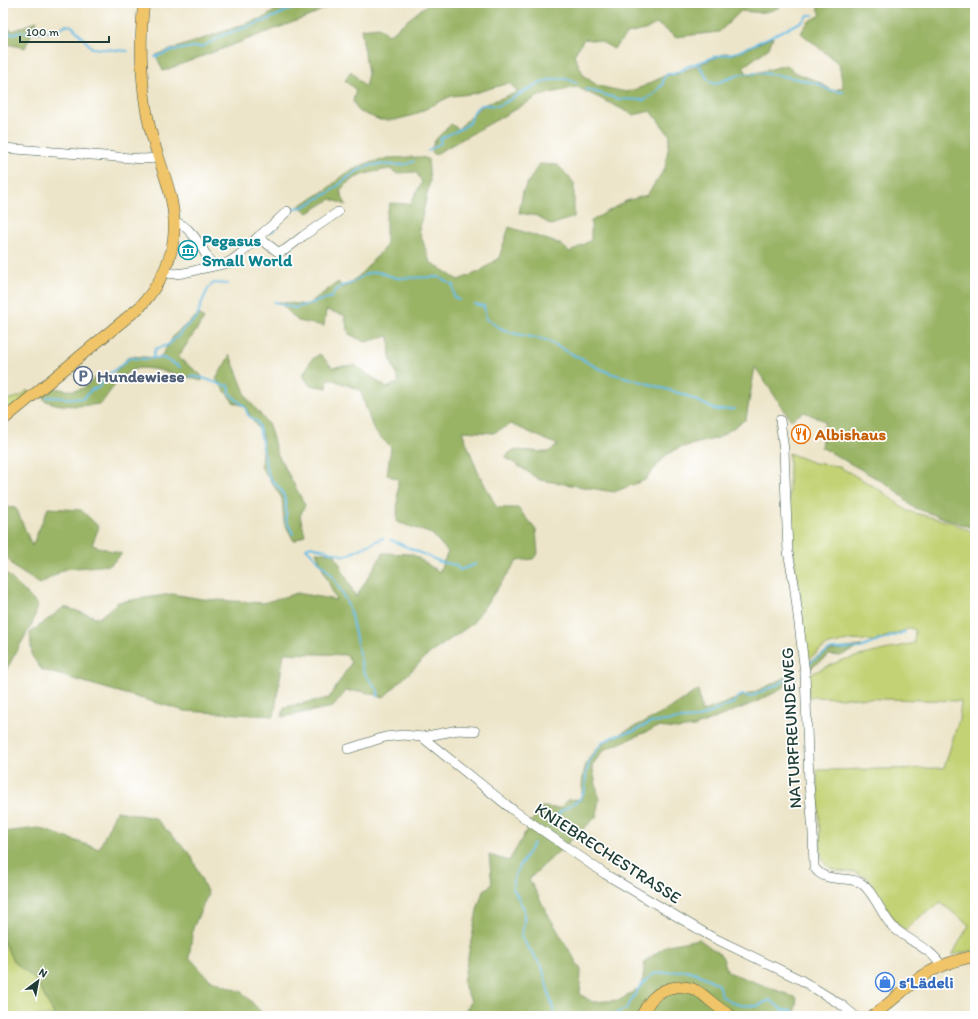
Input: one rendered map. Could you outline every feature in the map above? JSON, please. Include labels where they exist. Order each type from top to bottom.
[{"type":"main road","points":[[3,420],[129,317],[151,294],[164,272],[172,248],[174,222],[170,193],[149,125],[143,88],[142,30],[144,3]]},
{"type":"main road","points":[[872,1016],[918,979],[941,966],[975,956]]},
{"type":"main road","points":[[641,1016],[651,1001],[658,994],[668,989],[678,987],[697,991],[720,1009],[732,1016]]},
{"type":"street","points":[[3,148],[143,160],[159,158]]},
{"type":"street","points":[[164,272],[172,274],[212,265],[225,264],[240,254],[287,211]]},
{"type":"street","points":[[258,237],[278,252],[285,250],[338,212]]},
{"type":"street","points":[[174,222],[183,224],[188,228],[212,265]]},
{"type":"street","name":"NATURFREUNDEWEG","points":[[780,420],[784,450],[788,552],[794,583],[805,674],[814,867],[822,876],[853,880],[864,885],[892,926],[904,937],[929,952],[941,966]]},
{"type":"street","points":[[348,749],[385,737],[404,735],[422,737],[458,730],[475,732]]},
{"type":"street","name":"KNIEBRECHESTRASSE","points":[[422,737],[513,810],[605,874],[710,936],[802,980],[843,1006],[854,1016]]},
{"type":"green space","points":[[287,3],[335,3],[310,16],[163,71],[156,55],[265,17]]},
{"type":"green space","points":[[429,3],[787,3],[765,12],[741,11],[719,32],[675,37],[656,24],[645,30],[627,34],[614,49],[600,41],[584,39],[574,55],[584,76],[598,86],[626,92],[642,87],[666,75],[677,74],[726,53],[734,54],[773,37],[769,48],[743,67],[748,75],[786,65],[794,72],[817,81],[833,91],[843,87],[839,64],[801,33],[808,22],[821,15],[816,3],[975,3],[975,529],[912,507],[890,486],[821,447],[825,421],[804,412],[791,420],[755,367],[746,419],[718,438],[679,448],[666,455],[645,480],[614,492],[540,480],[505,457],[513,450],[548,452],[558,445],[511,424],[493,433],[462,431],[477,470],[497,508],[518,508],[536,530],[538,554],[533,559],[517,561],[472,624],[429,654],[384,697],[361,691],[346,691],[333,707],[282,717],[284,707],[329,698],[351,663],[347,655],[284,653],[274,716],[185,711],[42,670],[32,656],[30,633],[64,607],[99,618],[118,602],[172,594],[202,599],[263,603],[297,593],[336,600],[316,552],[334,553],[356,597],[383,553],[412,554],[439,572],[448,552],[432,534],[397,522],[398,479],[387,475],[391,447],[374,431],[360,390],[328,378],[327,388],[309,385],[303,375],[311,360],[320,354],[332,367],[355,365],[387,388],[399,382],[390,357],[389,336],[365,342],[349,334],[344,315],[326,310],[324,326],[298,321],[279,302],[307,305],[338,282],[343,288],[359,276],[386,246],[386,216],[390,203],[410,204],[422,182],[416,172],[396,173],[390,169],[376,171],[362,175],[350,181],[340,191],[346,205],[331,199],[308,213],[299,206],[326,190],[345,174],[365,164],[389,158],[421,157],[428,159],[430,181],[419,230],[430,262],[458,280],[479,272],[499,258],[509,227],[560,244],[570,252],[591,240],[591,221],[626,201],[647,195],[665,168],[670,136],[651,111],[634,115],[577,87],[539,96],[434,155],[431,149],[436,139],[451,124],[458,129],[483,105],[518,92],[509,83],[471,94],[451,96],[414,115],[395,120],[380,120],[358,111],[353,101],[356,90],[345,81],[351,71],[365,87],[368,74],[361,29],[379,27],[389,35]]},
{"type":"green space","points":[[37,21],[25,48],[3,43],[3,27],[13,31]]},
{"type":"green space","points":[[539,164],[558,165],[574,183],[574,217],[551,225],[537,216],[519,213],[523,191]]},
{"type":"green space","points":[[199,314],[204,319],[178,357],[201,375],[202,381],[168,372],[141,368],[130,371],[126,374],[116,384],[101,404],[79,406],[64,405],[50,403],[44,400],[43,396],[54,388],[79,390],[99,374],[109,380],[129,356],[160,358],[175,334]]},
{"type":"green space","points":[[230,355],[247,398],[269,425],[277,453],[305,505],[300,516],[305,535],[294,541],[284,522],[282,498],[261,467],[263,436],[244,406],[233,402],[216,379]]},
{"type":"green space","points":[[27,390],[29,394],[3,416],[3,401],[21,396]]},
{"type":"green space","points":[[789,453],[814,463],[838,466],[880,490],[908,511],[953,523],[975,533],[975,950],[953,955],[969,925],[941,903],[918,918],[905,930],[896,923],[867,877],[853,872],[837,871],[826,865],[821,856],[817,770],[944,768],[959,719],[961,701],[808,697],[808,675],[842,660],[914,643],[915,631],[911,628],[874,641],[851,640],[826,646],[807,660],[800,595],[789,530]]},
{"type":"green space","points":[[3,507],[16,508],[32,546],[48,508],[81,510],[99,527],[92,545],[122,554],[110,565],[65,569],[40,584],[15,568],[3,552]]},
{"type":"green space","points":[[3,570],[38,605],[33,622],[5,672],[3,681]]},
{"type":"green space","points":[[862,646],[840,656],[829,655],[811,668],[807,664],[820,655],[840,649]]},
{"type":"green space","points":[[795,673],[796,679],[776,692],[756,702],[694,727],[677,729],[658,727],[604,750],[592,765],[599,799],[596,817],[529,879],[581,970],[580,994],[592,1002],[620,1000],[642,986],[645,961],[668,945],[699,939],[722,956],[728,972],[797,998],[794,1016],[463,1016],[471,1001],[463,983],[477,910],[483,891],[492,884],[489,855],[509,861],[541,807],[560,808],[568,800],[582,799],[583,777],[587,762],[595,751],[611,739],[657,716],[698,690],[702,712],[759,690]]},
{"type":"green space","points":[[116,811],[155,818],[191,855],[208,894],[193,928],[189,957],[209,979],[242,992],[263,1014],[262,1016],[55,1016],[35,979],[13,961],[3,940],[3,832],[39,828],[99,849]]},
{"type":"green space","points":[[3,940],[13,961],[35,979],[55,1016],[3,1016]]},
{"type":"waterway","points":[[155,57],[171,51],[192,47],[202,47],[223,35],[264,21],[305,3]]},
{"type":"waterway","points":[[586,89],[619,99],[644,100],[654,94],[663,84],[663,80],[667,74],[674,74],[689,66],[714,57],[738,52],[803,21],[808,15],[813,15]]},
{"type":"waterway","points":[[3,31],[10,34],[22,32],[55,32],[65,25],[72,26],[92,48],[128,51]]},
{"type":"waterway","points":[[698,63],[708,80],[714,84],[741,74],[763,73],[819,84],[828,90],[843,92]]},
{"type":"waterway","points":[[428,151],[441,143],[440,139],[467,125],[470,122],[475,110],[480,106],[500,105],[547,81],[567,79],[576,83]]},
{"type":"waterway","points":[[290,214],[294,208],[306,205],[328,193],[361,169],[378,164],[403,165],[414,161]]},
{"type":"waterway","points":[[269,232],[274,230],[278,225]]},
{"type":"waterway","points":[[274,302],[295,308],[332,297],[334,292],[341,286],[350,284],[368,273],[378,272],[397,278],[439,277],[453,285],[454,297],[459,300]]},
{"type":"waterway","points":[[47,397],[75,399],[84,398],[91,390],[99,387],[106,376],[129,358],[153,358],[155,349],[168,345],[184,328],[197,318],[201,304],[209,287],[214,283],[228,284]]},
{"type":"waterway","points":[[474,304],[484,306],[486,319],[500,328],[512,333],[546,340],[598,368],[613,374],[685,395],[716,410],[735,409]]},
{"type":"waterway","points":[[153,358],[163,358],[180,367]]},
{"type":"waterway","points":[[190,376],[203,378],[225,386],[228,385],[230,388],[229,393],[245,407],[248,415],[258,423],[266,468],[269,477],[281,490],[286,501],[286,520],[293,534]]},
{"type":"waterway","points":[[3,409],[8,409]]},
{"type":"waterway","points":[[306,548],[311,546],[345,556],[383,538]]},
{"type":"waterway","points":[[391,540],[441,562],[455,565],[460,570],[476,564]]},
{"type":"waterway","points":[[306,548],[332,575],[346,601],[350,611],[363,671],[378,691],[378,696]]},
{"type":"waterway","points":[[807,666],[831,649],[861,648],[905,632]]},
{"type":"waterway","points":[[550,825],[561,811],[579,800],[585,790],[586,774],[590,759],[603,742],[615,736],[634,731],[650,723],[698,718],[733,703],[742,695],[750,697],[781,683],[793,675]]},
{"type":"waterway","points":[[534,843],[515,874],[513,888],[524,909],[524,923],[521,937],[542,967],[555,1016]]},
{"type":"waterway","points":[[611,1016],[627,1008],[638,989],[653,974],[686,970],[714,982],[718,985],[722,996],[730,1002],[740,1005],[757,1006],[770,1000],[783,1010],[793,1011]]},
{"type":"place","name":"Pegasus Small World","points":[[188,250]]},
{"type":"place","name":"Hundewiese","points":[[83,376]]},
{"type":"place","name":"Albishaus","points":[[801,434]]},
{"type":"place","name":"s‘Lädeli","points":[[885,982]]}]
